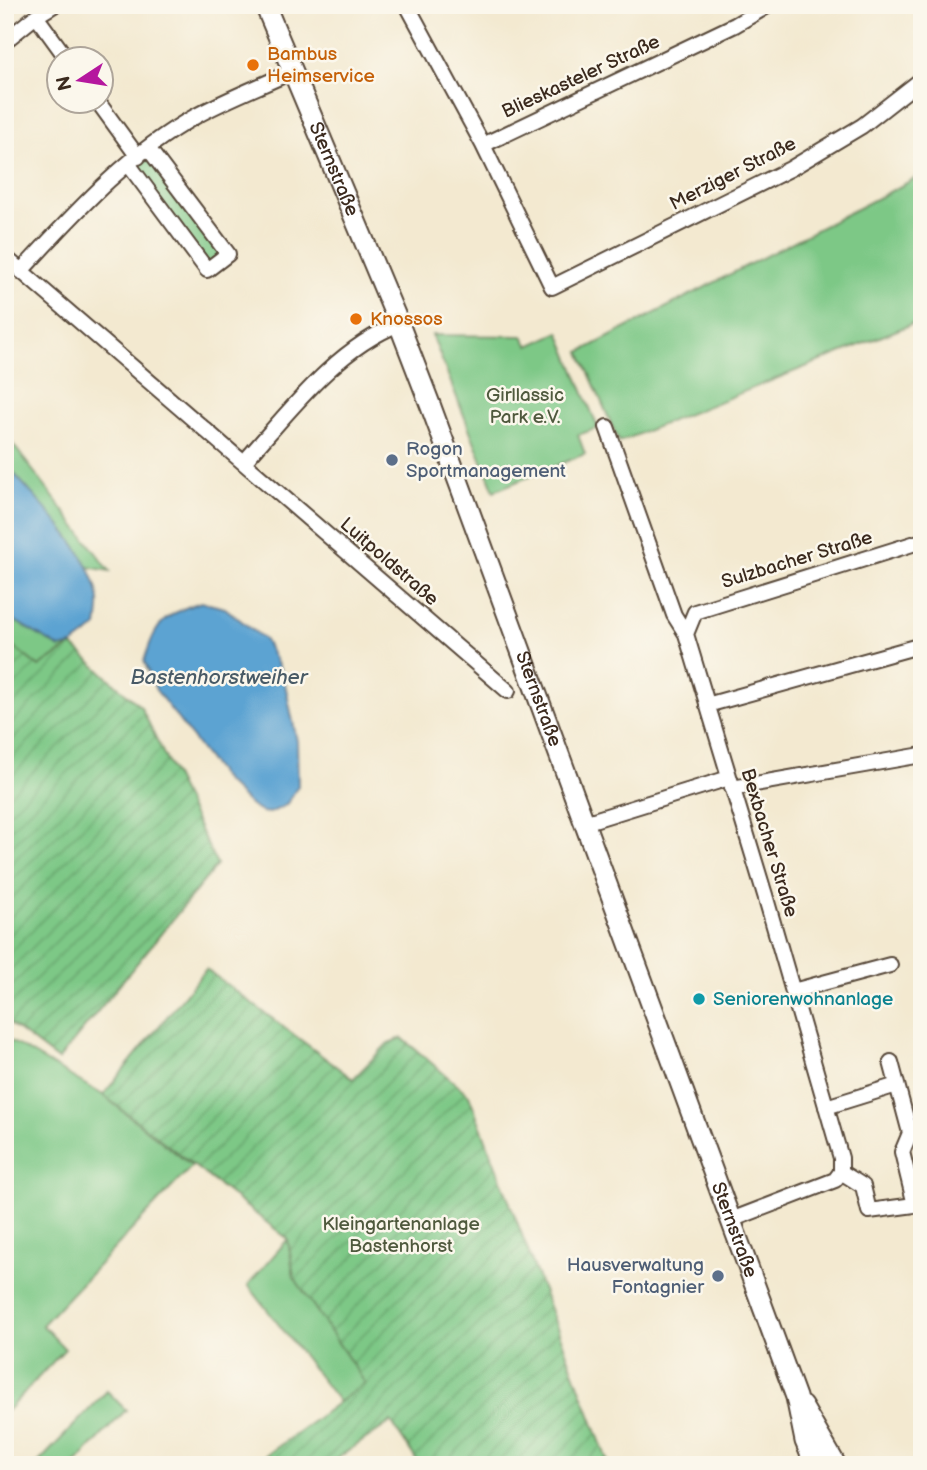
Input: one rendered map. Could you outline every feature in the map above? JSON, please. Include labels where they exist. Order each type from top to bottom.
[{"type":"main road","name":"Sternstraße","points":[[265,5],[399,324],[796,1397],[805,1441],[815,1465]]},
{"type":"main road","name":"Sternstraße","points":[[796,1397],[821,1435],[836,1465]]},
{"type":"street","points":[[5,41],[54,5]]},
{"type":"street","points":[[407,5],[483,145]]},
{"type":"street","name":"Blieskasteler Straße","points":[[483,145],[736,25],[769,5]]},
{"type":"street","points":[[36,16],[58,46]]},
{"type":"street","points":[[21,271],[96,191],[138,157],[196,116],[293,71]]},
{"type":"street","name":"Merziger Straße","points":[[483,145],[552,287],[790,169],[862,126],[922,79]]},
{"type":"street","points":[[108,116],[138,157],[207,270],[228,254],[138,157]]},
{"type":"street","name":"Luitpoldstraße","points":[[5,257],[508,691]]},
{"type":"street","points":[[244,462],[317,382],[369,339],[399,324]]},
{"type":"street","name":"Bexbacher Straße","points":[[607,427],[674,615],[688,629],[841,1158],[841,1171]]},
{"type":"street","name":"Sulzbacher Straße","points":[[688,629],[695,612],[921,545]]},
{"type":"street","points":[[708,705],[922,645]]},
{"type":"street","points":[[584,823],[731,783],[922,755]]},
{"type":"street","points":[[793,991],[890,965]]},
{"type":"street","points":[[731,1220],[835,1180],[841,1171],[863,1186],[869,1211],[918,1205],[902,1152],[910,1133],[891,1062]]},
{"type":"street","points":[[826,1107],[897,1085]]},
{"type":"green space","points":[[148,148],[228,254],[207,270],[129,165]]},
{"type":"green space","points":[[922,175],[922,320],[619,442],[580,352]]},
{"type":"green space","name":"Girllassic Park e.V.","points":[[559,332],[598,428],[578,435],[585,454],[494,491],[432,335],[523,336],[529,346]]},
{"type":"green space","points":[[5,434],[110,571],[88,567],[70,538],[5,463]]},
{"type":"green space","points":[[5,614],[60,648],[72,645],[39,667],[5,640]]},
{"type":"green space","points":[[5,640],[39,667],[72,645],[141,707],[217,865],[58,1060],[5,1020]]},
{"type":"green space","name":"Kleingartenanlage Bastenhorst","points":[[206,969],[353,1079],[388,1043],[402,1038],[469,1095],[609,1465],[420,1465],[391,1422],[327,1465],[253,1465],[365,1383],[294,1277],[288,1239],[103,1095]]},
{"type":"green space","points":[[11,1041],[103,1095],[192,1166],[42,1325],[65,1349],[5,1413],[5,1047]]},
{"type":"green space","points":[[288,1239],[294,1277],[366,1384],[339,1402],[248,1285]]},
{"type":"green space","points":[[107,1391],[126,1410],[74,1465],[36,1465]]},
{"type":"water","points":[[5,463],[74,544],[94,581],[99,603],[97,627],[72,645],[60,648],[5,614]]},
{"type":"water","name":"Bastenhorstweiher","points":[[201,602],[225,608],[264,639],[283,674],[297,741],[298,786],[286,805],[270,813],[261,812],[251,806],[224,780],[156,690],[144,661],[157,629],[163,622],[178,611]]},
{"type":"place","name":"Bambus Heimservice","points":[[253,65]]},
{"type":"place","name":"Knossos","points":[[356,319]]},
{"type":"place","name":"Rogon Sportmanagement","points":[[392,460]]},
{"type":"place","name":"Seniorenwohnanlage","points":[[699,999]]},
{"type":"place","name":"Hausverwaltung Fontagnier","points":[[718,1276]]}]
